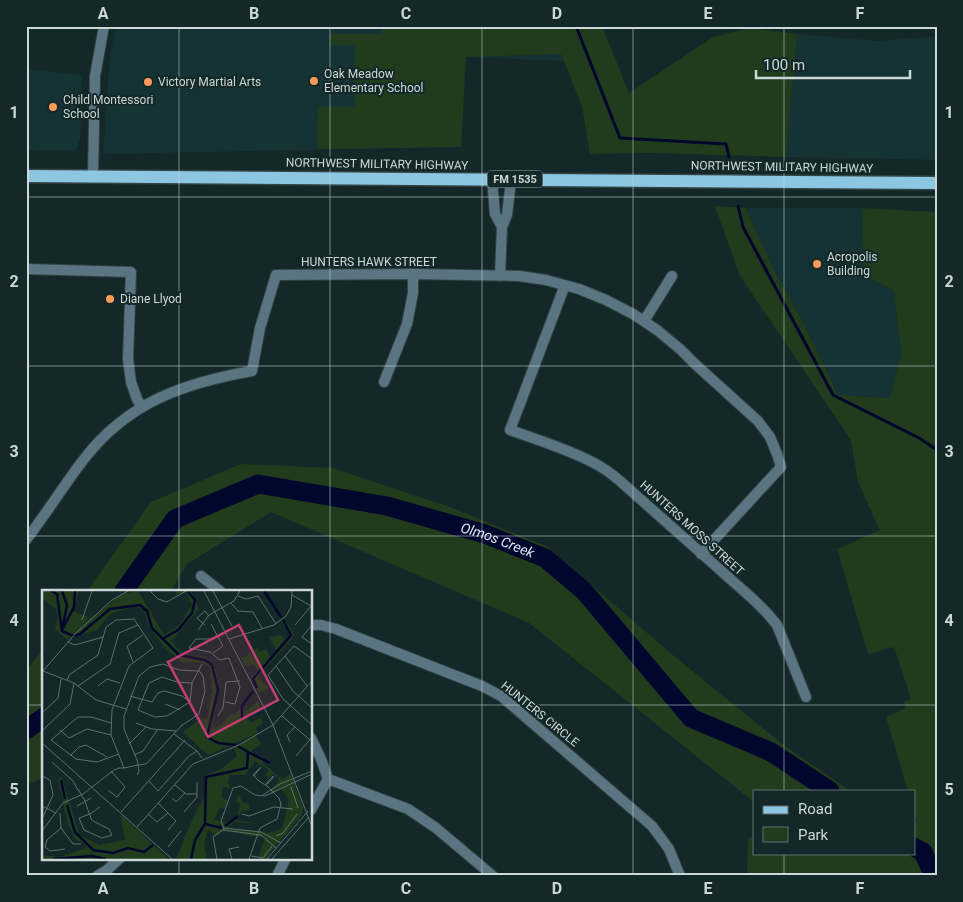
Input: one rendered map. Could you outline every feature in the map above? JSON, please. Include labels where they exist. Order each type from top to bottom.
[{"type":"main road","name":"NORTHWEST MILITARY HIGHWAY","points":[[26,176],[92,175],[511,180],[614,179],[937,183]]},
{"type":"street","points":[[92,175],[95,76],[104,26]]},
{"type":"street","points":[[492,179],[495,214],[502,227]]},
{"type":"street","points":[[500,276],[502,227],[507,214],[511,180]]},
{"type":"street","points":[[26,269],[130,272],[128,359],[131,382],[141,406]]},
{"type":"street","points":[[384,382],[408,324],[413,293],[413,274]]},
{"type":"street","name":"HUNTERS HAWK STREET","points":[[26,540],[84,458],[117,424],[141,406],[173,391],[195,384],[252,371],[260,328],[276,275],[413,274],[519,276],[546,280],[579,289],[606,300],[644,321],[680,349],[758,421],[770,437],[780,468],[701,554]]},
{"type":"street","points":[[644,321],[672,276]]},
{"type":"street","name":"HUNTERS MOSS STREET","points":[[565,285],[510,430],[581,457],[595,463],[608,472],[754,600],[777,625],[806,697]]},
{"type":"street","points":[[201,576],[219,590]]},
{"type":"street","name":"HUNTERS CIRCLE","points":[[312,625],[336,629],[482,686],[501,696],[652,826],[669,848],[680,876]]},
{"type":"street","points":[[312,740],[328,779],[312,808]]},
{"type":"street","points":[[328,779],[408,809],[436,828],[492,876]]},
{"type":"street","points":[[97,876],[118,860]]},
{"type":"street","points":[[277,876],[285,860]]},
{"type":"shaded area","name":"Oak Meadow Elementary School","points":[[116,26],[551,26],[564,61],[466,57],[461,147],[103,154],[110,54]]},
{"type":"shaded area","points":[[797,34],[879,41],[937,36],[937,160],[786,157]]},
{"type":"shaded area","name":"Child Montessori School","points":[[26,69],[82,75],[80,140],[74,151],[26,150]]},
{"type":"shaded area","points":[[746,208],[862,208],[864,275],[894,291],[901,354],[891,398],[838,395],[803,322],[773,268]]},
{"type":"green space","points":[[382,26],[602,26],[629,93],[713,37],[750,28],[797,34],[786,157],[651,153],[590,154],[582,106],[561,54],[466,57],[461,147],[317,149],[318,107],[355,107],[355,45],[329,45],[329,34],[382,34]]},
{"type":"green space","points":[[715,206],[746,208],[773,268],[803,322],[838,395],[890,398],[901,354],[894,291],[864,275],[862,208],[937,212],[937,876],[747,876],[748,839],[753,836],[753,854],[916,854],[917,821],[916,790],[908,790],[886,717],[906,708],[904,702],[911,699],[894,647],[868,654],[837,549],[880,530],[858,482],[851,440],[740,276]]},
{"type":"green space","points":[[241,464],[333,468],[450,507],[546,546],[674,656],[781,743],[849,790],[753,790],[753,801],[529,623],[271,512],[187,564],[172,590],[88,590],[151,502]]},
{"type":"green space","points":[[42,651],[42,779],[26,785],[26,671]]},
{"type":"waterway","points":[[576,26],[620,138],[726,144],[729,157]]},
{"type":"waterway","points":[[738,206],[743,227],[833,395],[919,438],[937,450]]},
{"type":"waterway","name":"Olmos Creek","points":[[125,590],[175,519],[258,484],[387,506],[485,534],[545,558],[584,591],[691,718],[771,752],[828,790]]},
{"type":"waterway","name":"Olmos Creek","points":[[26,730],[42,718]]},
{"type":"waterway","name":"Olmos Creek","points":[[916,848],[923,852],[934,876]]},
{"type":"place","name":"Oak Meadow Elementary School","points":[[314,81]]},
{"type":"place","name":"Victory Martial Arts","points":[[148,82]]},
{"type":"place","name":"Child Montessori School","points":[[53,107]]},
{"type":"place","name":"Acropolis Building","points":[[817,264]]},
{"type":"place","name":"Diane Llyod","points":[[110,299]]}]
